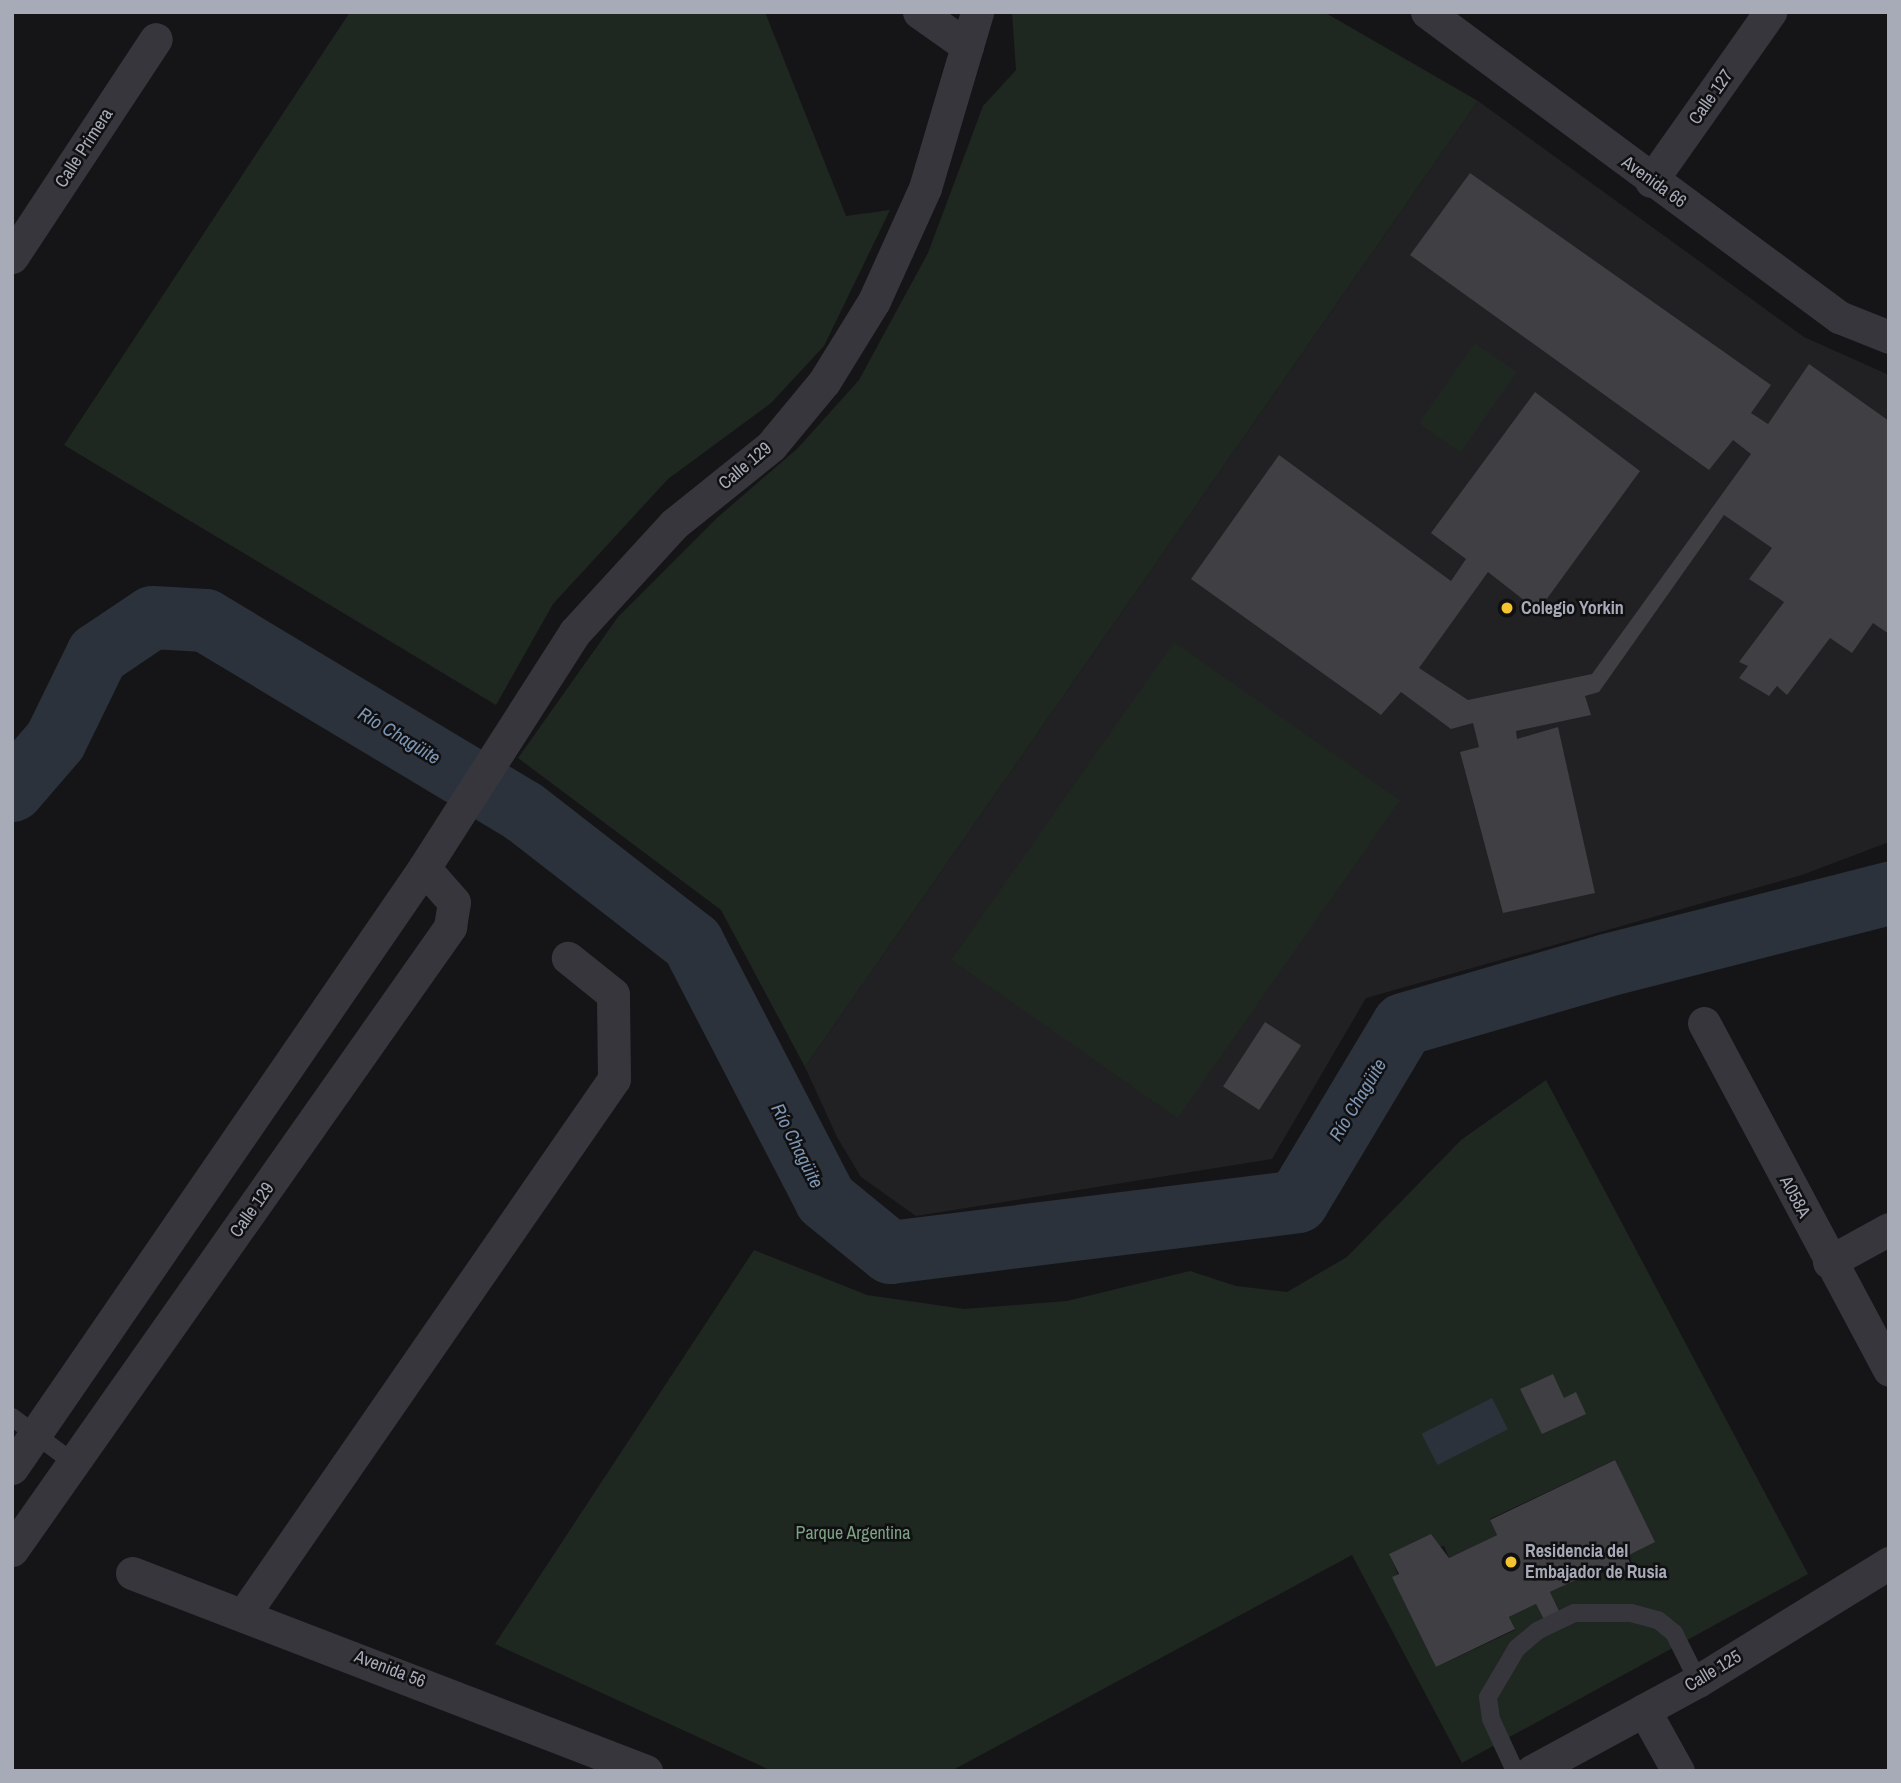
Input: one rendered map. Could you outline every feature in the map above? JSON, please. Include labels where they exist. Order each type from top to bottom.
[{"type":"street","points":[[919,12],[967,47]]},
{"type":"street","name":"Calle 129","points":[[12,1468],[24,1426],[424,867],[575,632],[674,524],[771,446],[824,382],[874,300],[925,188],[977,12]]},
{"type":"street","name":"Avenida 66","points":[[1427,12],[1651,181],[1839,317],[1889,337]]},
{"type":"street","name":"Calle 127","points":[[1651,181],[1770,12]]},
{"type":"street","name":"Calle Primera","points":[[12,257],[156,39]]},
{"type":"street","name":"Calle 129","points":[[12,1550],[450,927],[454,902],[424,867]]},
{"type":"street","points":[[244,1614],[614,1079],[613,994],[568,958]]},
{"type":"street","name":"A058A","points":[[1704,1023],[1829,1262],[1889,1370]]},
{"type":"street","points":[[1829,1262],[1889,1228]]},
{"type":"street","name":"Calle 125","points":[[1532,1771],[1698,1681],[1889,1563]]},
{"type":"street","name":"Avenida 56","points":[[132,1573],[646,1771]]},
{"type":"street","points":[[1644,1710],[1678,1771]]},
{"type":"lane","points":[[24,1426],[74,1463]]},
{"type":"lane","points":[[1515,1771],[1491,1719],[1488,1697],[1517,1648],[1537,1632],[1574,1613],[1631,1614],[1658,1620],[1674,1633],[1698,1681]]},
{"type":"shaded area","name":"Colegio Yorkin","points":[[1478,101],[1804,337],[1889,375],[1889,842],[1802,875],[1366,998],[1272,1159],[916,1216],[861,1177],[837,1137],[805,1067]]},
{"type":"shaded area","points":[[1492,1398],[1508,1429],[1438,1465],[1422,1434]]},
{"type":"green space","points":[[350,12],[765,12],[846,216],[890,210],[824,346],[771,403],[668,479],[553,604],[496,705],[64,445]]},
{"type":"green space","points":[[1012,12],[1324,12],[1478,101],[805,1067],[721,910],[518,758],[618,617],[718,517],[798,448],[859,380],[928,253],[983,106],[1016,70]]},
{"type":"green space","points":[[1475,343],[1517,372],[1461,453],[1419,423]]},
{"type":"green space","points":[[1174,642],[1400,800],[1178,1118],[951,960]]},
{"type":"green space","name":"Parque Argentina","points":[[1546,1080],[1808,1574],[1462,1763],[1352,1555],[951,1771],[772,1771],[495,1644],[754,1250],[867,1295],[964,1309],[1067,1301],[1190,1271],[1236,1286],[1287,1292],[1347,1257],[1461,1140]],"holes":[[[1615,1460],[1632,1567],[1612,1577],[1606,1566],[1550,1592],[1565,1622],[1536,1604],[1509,1617],[1515,1630],[1436,1667],[1390,1555],[1444,1546],[1449,1558],[1497,1535],[1490,1519]]]},
{"type":"building","points":[[1470,173],[1771,385],[1751,413],[1768,424],[1809,364],[1889,421],[1889,634],[1873,623],[1852,653],[1830,638],[1787,695],[1777,686],[1769,696],[1739,678],[1748,666],[1739,662],[1784,602],[1749,579],[1772,548],[1724,515],[1599,692],[1585,696],[1591,715],[1516,731],[1517,739],[1558,727],[1595,893],[1503,913],[1460,752],[1479,747],[1473,723],[1451,729],[1401,692],[1381,715],[1191,579],[1279,455],[1451,581],[1466,559],[1431,533],[1535,392],[1640,471],[1538,611],[1488,572],[1419,668],[1468,700],[1592,674],[1751,454],[1733,440],[1709,470],[1410,255]]},
{"type":"building","points":[[1265,1022],[1301,1045],[1259,1110],[1223,1087]]},
{"type":"building","points":[[1553,1374],[1564,1398],[1576,1392],[1586,1414],[1542,1434],[1520,1389]]},
{"type":"building","name":"Residencia del Embajador de Rusia","points":[[1615,1460],[1655,1542],[1627,1556],[1632,1567],[1612,1577],[1606,1566],[1550,1592],[1565,1623],[1550,1631],[1536,1604],[1509,1617],[1515,1629],[1436,1667],[1392,1577],[1399,1574],[1389,1554],[1431,1534],[1449,1558],[1497,1535],[1490,1520]]},
{"type":"waterway","name":"Río Chagüite","points":[[12,790],[55,740],[97,654],[152,617],[205,620],[523,811],[692,942],[825,1199],[890,1252],[1297,1201],[1403,1024],[1606,965],[1889,893]]},
{"type":"place","name":"Colegio Yorkin","points":[[1507,608]]},
{"type":"place","name":"Residencia del Embajador de Rusia","points":[[1511,1562]]}]
